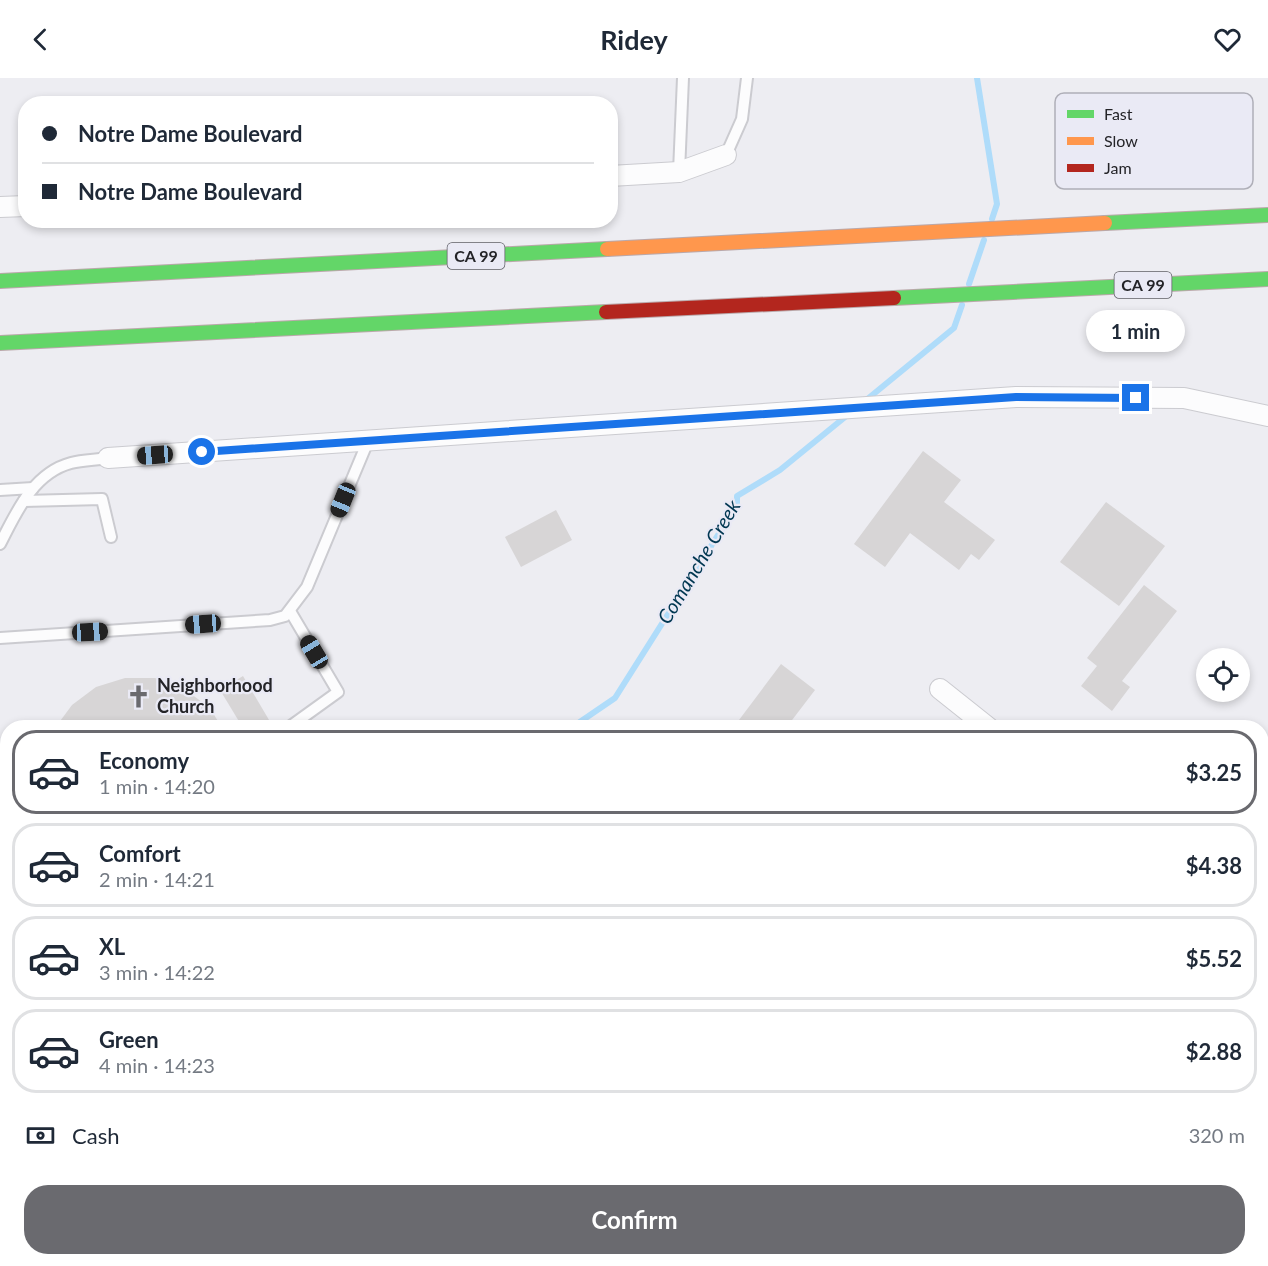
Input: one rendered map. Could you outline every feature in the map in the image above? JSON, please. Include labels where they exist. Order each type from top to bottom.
[{"type":"highway","name":"CA 99","points":[[0,281],[1268,214]]},
{"type":"highway","name":"CA 99","points":[[0,343],[1268,279]]},
{"type":"street","points":[[618,176],[679,172],[726,155]]},
{"type":"street","points":[[0,207],[18,206]]},
{"type":"street","points":[[108,458],[1016,397],[1184,398],[1268,416]]},
{"type":"street","points":[[940,689],[979,720]]},
{"type":"lane","points":[[679,172],[683,78]]},
{"type":"lane","points":[[726,155],[742,119],[747,78]]},
{"type":"lane","points":[[0,638],[270,620],[285,616],[307,587],[368,441]]},
{"type":"lane","points":[[0,544],[24,501],[42,478],[70,463],[108,458]]},
{"type":"lane","points":[[0,490],[33,488]]},
{"type":"lane","points":[[24,501],[102,499],[111,537]]},
{"type":"lane","points":[[290,611],[338,692],[299,720]]},
{"type":"building","points":[[923,451],[961,480],[944,502],[995,540],[979,560],[971,554],[959,570],[910,533],[885,567],[854,544]]},
{"type":"building","points":[[1106,502],[1165,546],[1119,606],[1060,562]]},
{"type":"building","points":[[556,510],[572,540],[521,567],[505,537]]},
{"type":"building","points":[[1144,585],[1177,611],[1122,681],[1130,687],[1112,711],[1081,686],[1097,666],[1087,658]]},
{"type":"building","points":[[781,664],[815,690],[792,720],[739,720]]},
{"type":"building","points":[[243,676],[269,720],[238,720],[220,690]]},
{"type":"building","name":"Neighborhood Church","points":[[125,678],[155,678],[183,688],[210,708],[217,720],[61,720],[72,705],[96,687]]},
{"type":"waterway","name":"Comanche Creek","points":[[977,78],[997,204],[992,219]]},
{"type":"waterway","name":"Comanche Creek","points":[[969,284],[984,240]]},
{"type":"waterway","name":"Comanche Creek","points":[[865,401],[954,328],[962,305]]},
{"type":"waterway","name":"Comanche Creek","points":[[583,720],[615,698],[737,505],[737,496],[780,470],[850,413]]},
{"type":"traffic: fast","points":[[1105,223],[1268,215]]},
{"type":"traffic: fast","points":[[0,281],[607,249]]},
{"type":"traffic: fast","points":[[894,298],[1268,279]]},
{"type":"traffic: fast","points":[[0,343],[606,312]]},
{"type":"traffic: slow","points":[[607,249],[1105,223]]},
{"type":"traffic: jam","points":[[606,312],[894,298]]},
{"type":"place","name":"Neighborhood Church","points":[[139,696]]},
{"type":"route","points":[[202,452],[1016,397],[1136,398]]}]
